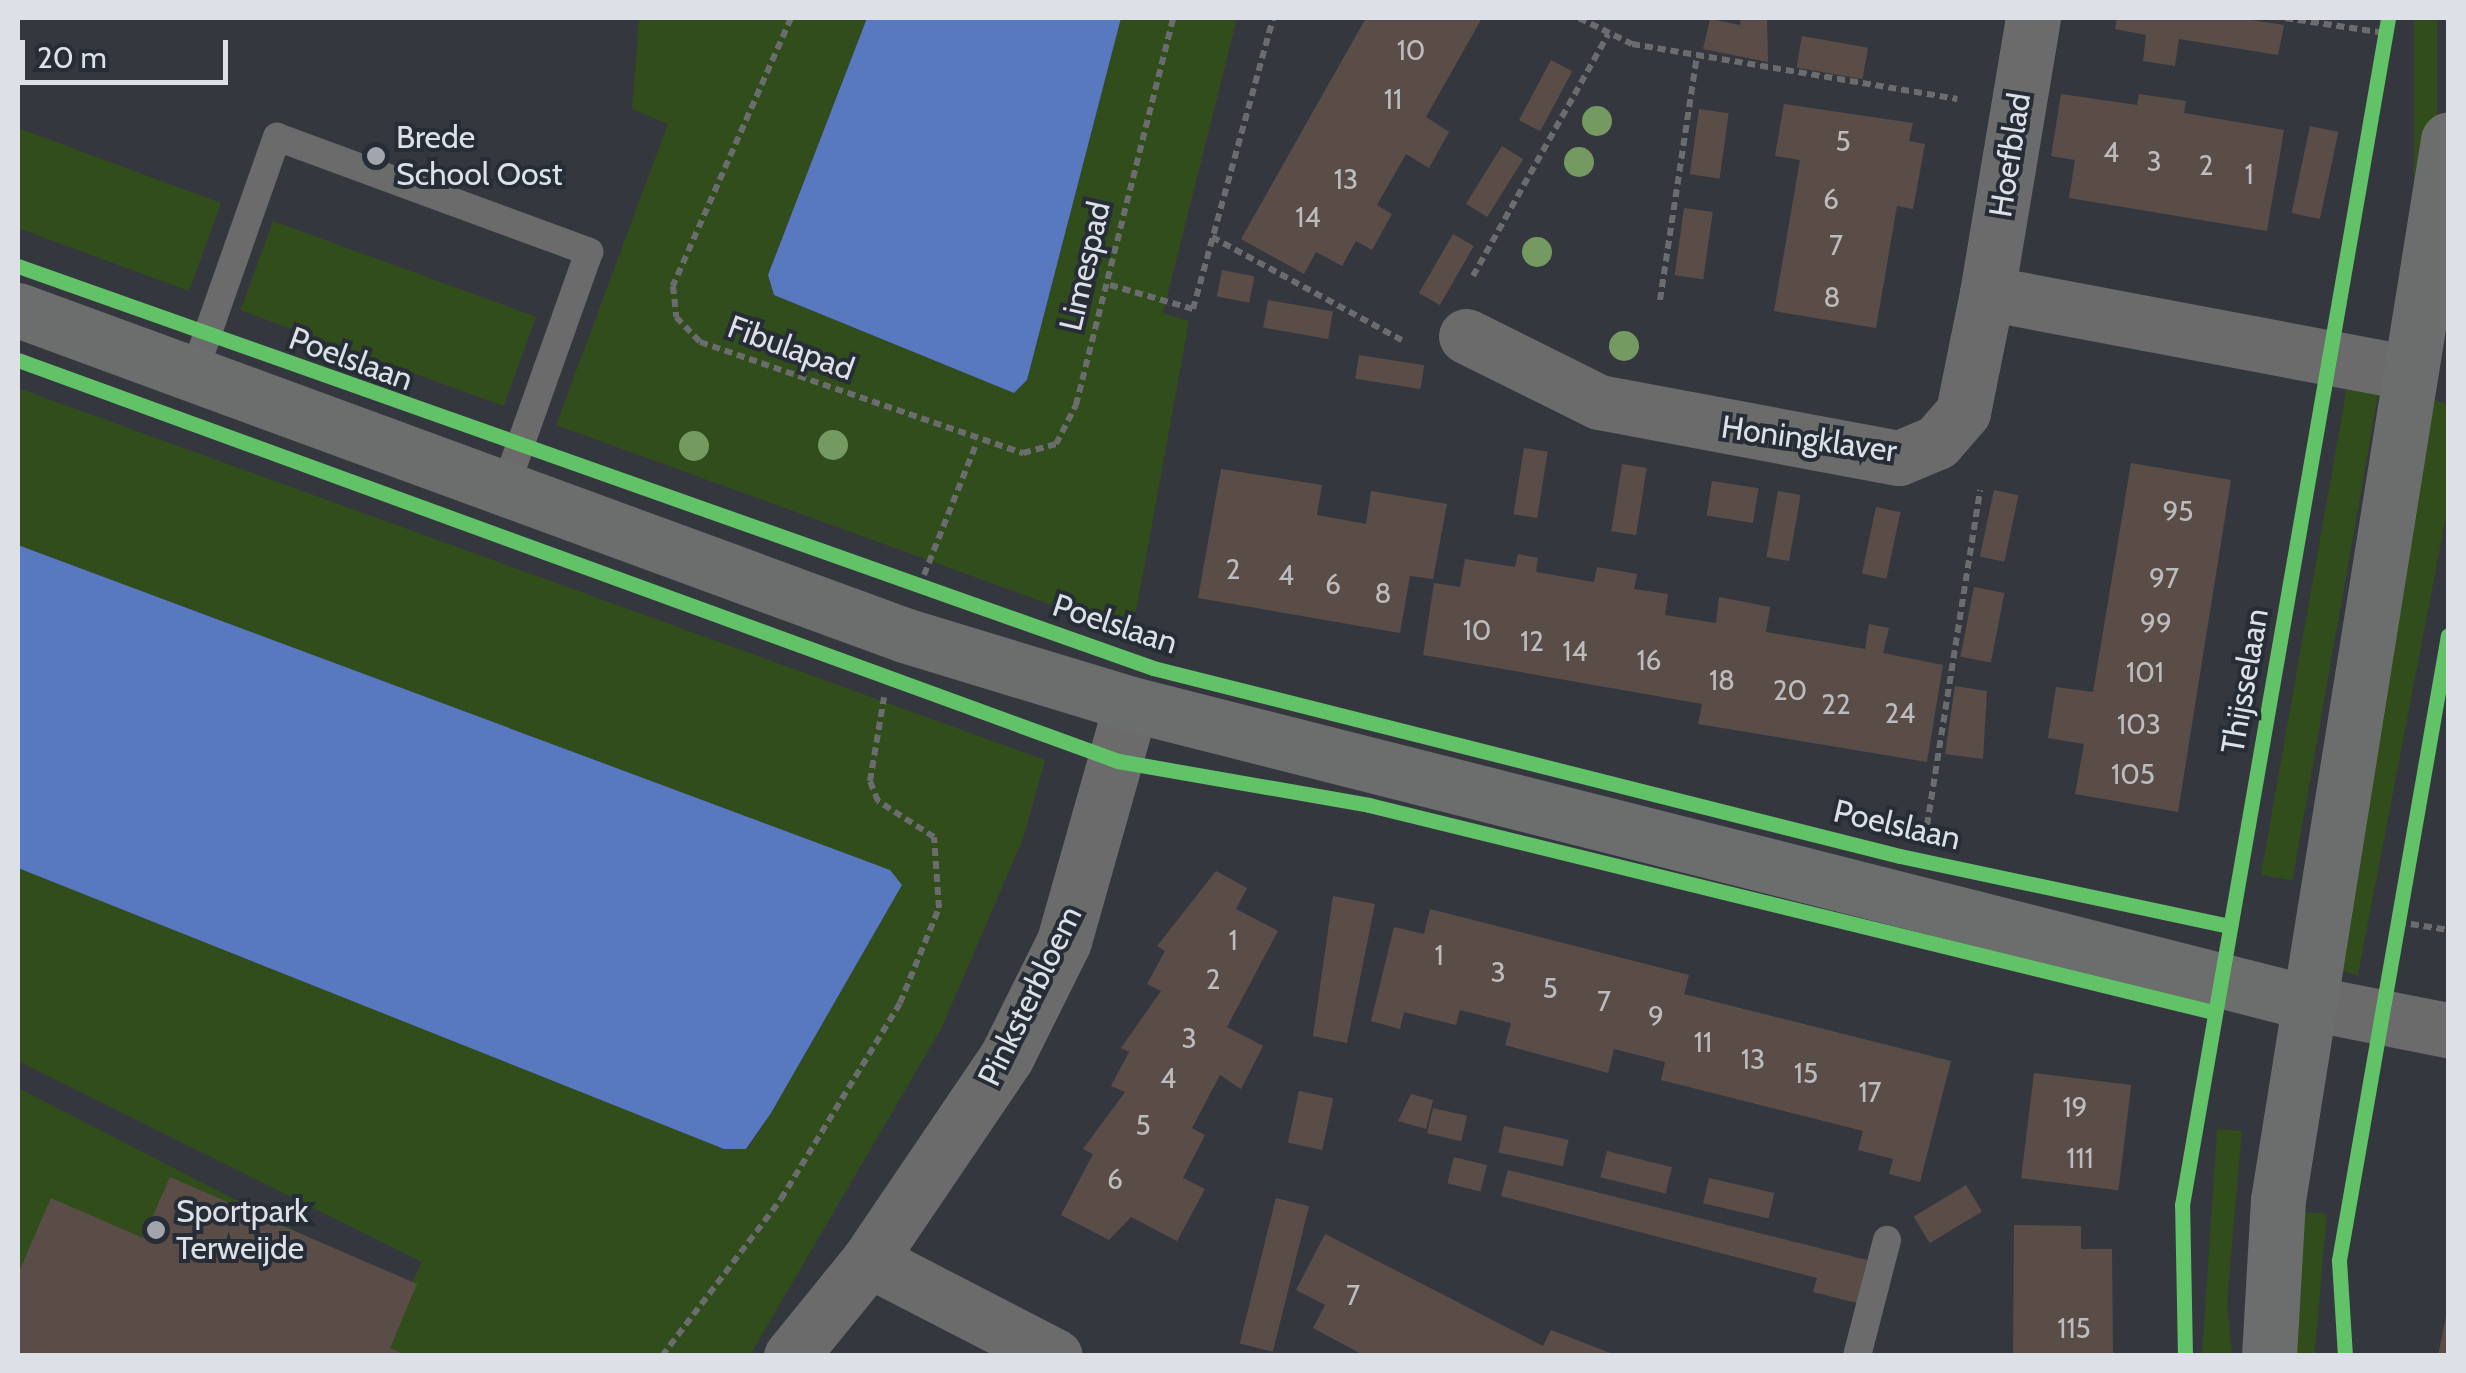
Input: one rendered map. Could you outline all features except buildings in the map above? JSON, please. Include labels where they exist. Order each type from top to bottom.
[{"type":"street","name":"Hoefblad","points":[[1987,293],[2033,18]]},
{"type":"street","points":[[2269,1356],[2278,1200],[2448,140]]},
{"type":"street","points":[[1962,412],[1987,293],[2410,373]]},
{"type":"street","points":[[18,310],[504,492],[912,611],[1131,704],[2310,1003],[2448,1030]]},
{"type":"street","name":"Honingklaver","points":[[1457,331],[1627,410],[1900,458],[1937,442],[1962,412]]},
{"type":"street","name":"Pinksterbloem","points":[[791,1356],[869,1260],[1006,1058],[1064,941],[1131,704]]},
{"type":"street","points":[[869,1260],[1056,1356]]},
{"type":"lane","points":[[192,378],[277,137],[589,252],[504,492]]},
{"type":"lane","points":[[1857,1356],[1887,1240]]},
{"type":"path","points":[[1110,285],[1193,308],[1272,18]]},
{"type":"path","points":[[1579,18],[1608,34],[1697,56],[2017,109]]},
{"type":"path","points":[[2285,18],[2387,25],[2382,52]]},
{"type":"path","points":[[1212,237],[1422,352],[1457,331],[1608,34]]},
{"type":"path","points":[[1660,300],[1697,56]]},
{"type":"path","points":[[1921,860],[1986,451],[1962,412]]},
{"type":"path","points":[[662,1356],[782,1199],[900,1004],[939,908],[934,836],[878,801],[870,781],[912,611],[977,442]]},
{"type":"path","points":[[901,580],[912,611]]},
{"type":"path","points":[[912,611],[938,593]]},
{"type":"path","points":[[2443,664],[2448,642]]},
{"type":"path","points":[[2378,1019],[2402,903]]},
{"type":"path","points":[[2398,922],[2448,930]]},
{"type":"green space","points":[[639,18],[867,18],[768,275],[774,295],[1014,393],[1027,380],[1121,18],[1237,18],[1163,313],[1189,321],[1132,634],[556,425],[668,124],[632,109]]},
{"type":"green space","points":[[2414,18],[2437,18],[2437,284],[2414,284]]},
{"type":"green space","points":[[18,128],[221,203],[189,291],[18,228]]},
{"type":"green space","points":[[273,221],[536,317],[504,406],[241,310]]},
{"type":"green space","points":[[18,388],[1045,760],[1024,836],[942,1027],[750,1355],[18,1355],[18,1088],[409,1289],[422,1262],[18,1061],[18,868],[724,1149],[747,1149],[902,885],[889,870],[18,545]]},
{"type":"green space","points":[[2346,389],[2378,395],[2292,881],[2261,875]]},
{"type":"green space","points":[[2427,397],[2448,405],[2448,506],[2358,975],[2333,969]]},
{"type":"green space","points":[[2217,1129],[2242,1131],[2227,1302],[2232,1355],[2202,1355]]},
{"type":"green space","points":[[2304,1212],[2327,1214],[2314,1356],[2292,1354]]},
{"type":"water","points":[[867,18],[1121,18],[1027,380],[1014,393],[774,295],[768,275]]},
{"type":"water","points":[[18,545],[890,870],[902,885],[771,1113],[746,1149],[724,1149],[18,868]]},
{"type":"cycle path","name":"Thijsselaan","points":[[2185,1356],[2182,1205],[2388,18]]},
{"type":"cycle path","name":"Poelslaan","points":[[18,266],[1153,668],[1900,856],[2229,926]]},
{"type":"cycle path","points":[[18,360],[1118,761],[1369,805],[2213,1012]]},
{"type":"cycle path","points":[[2345,1356],[2339,1260],[2448,635]]},
{"type":"place","name":"Brede School Oost","points":[[376,156]]},
{"type":"place","name":"Sportpark Terweijde","points":[[156,1230]]}]
